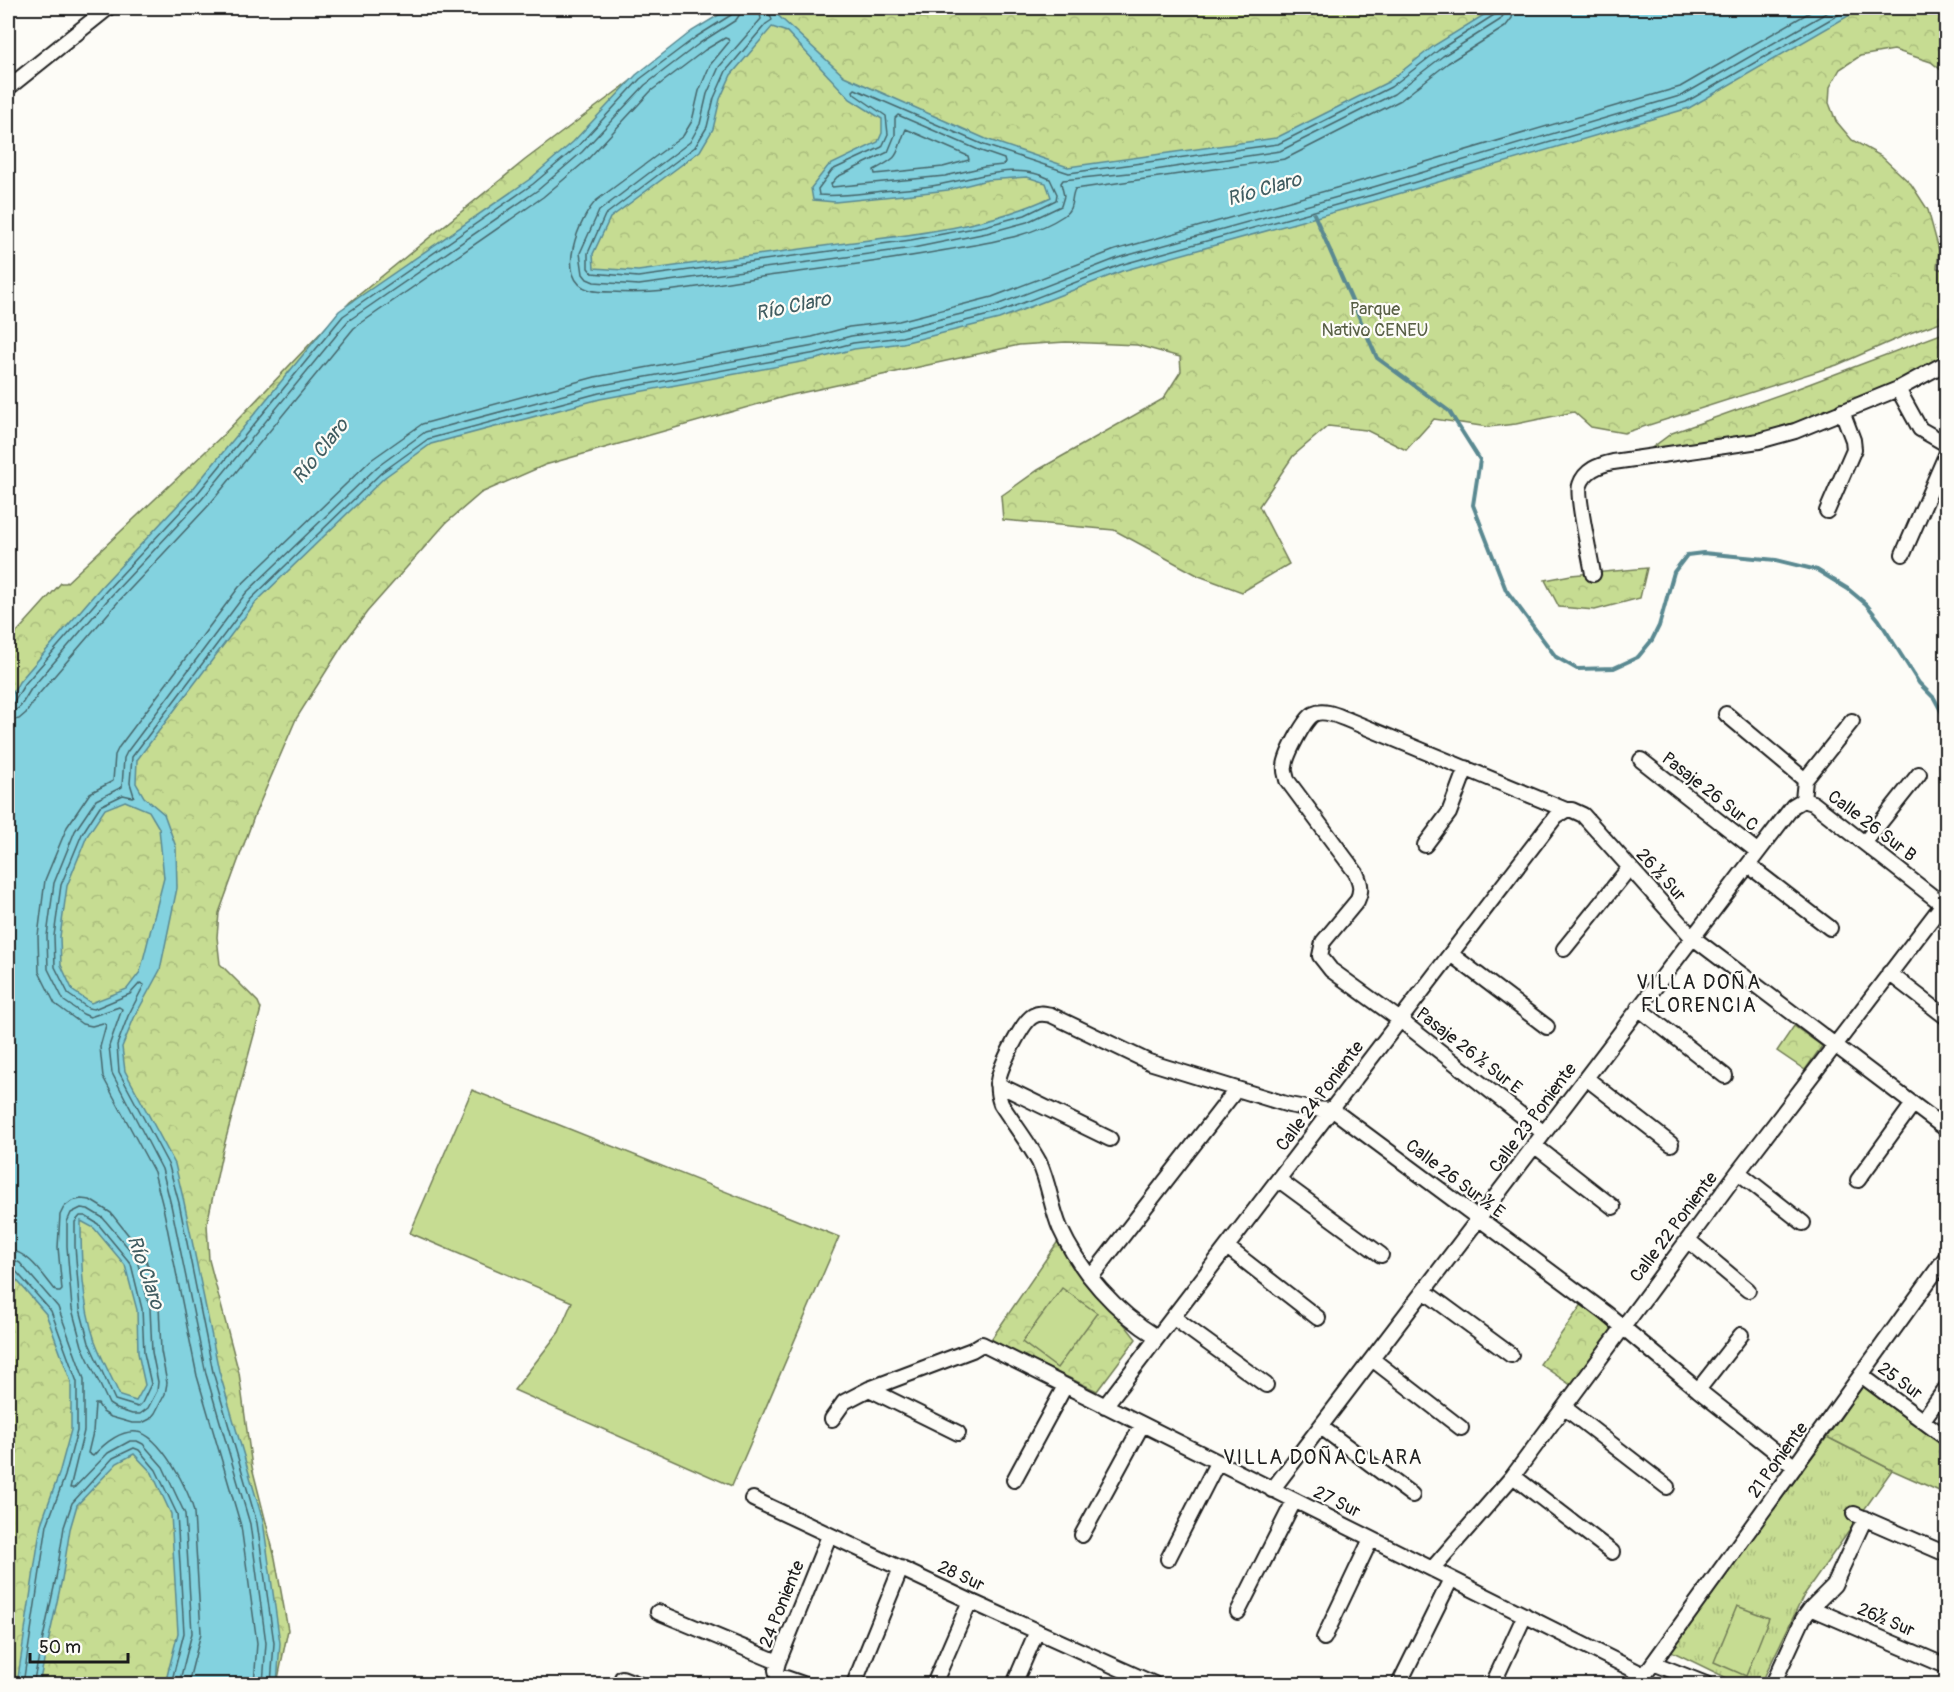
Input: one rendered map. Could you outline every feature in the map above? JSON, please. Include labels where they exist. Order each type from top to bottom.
[{"type":"street","points":[[8,88],[108,8]]},
{"type":"street","points":[[1593,574],[1578,490],[1584,477],[1596,467],[1613,462],[1770,439],[1898,389],[1947,363]]},
{"type":"street","points":[[1898,389],[1920,429],[1947,444]]},
{"type":"street","points":[[1827,511],[1854,449],[1842,411]]},
{"type":"street","points":[[1903,554],[1947,455]]},
{"type":"street","name":"26 ½ Sur","points":[[1360,893],[1360,883],[1356,873],[1287,780],[1284,769],[1287,758],[1308,718],[1315,713],[1322,712],[1346,719],[1566,810],[1583,814],[1692,937],[1947,1130]]},
{"type":"street","points":[[1726,714],[1805,780]]},
{"type":"street","points":[[1803,800],[1805,780],[1852,721]]},
{"type":"street","name":"Pasaje 26 Sur C","points":[[1641,760],[1758,852]]},
{"type":"street","points":[[1425,845],[1449,813],[1466,768]]},
{"type":"street","points":[[1865,842],[1919,774]]},
{"type":"street","name":"Calle 23 Poniente","points":[[1272,1490],[1692,937],[1793,806],[1803,800]]},
{"type":"street","name":"Calle 26 Sur B","points":[[1803,800],[1813,803],[1945,904]]},
{"type":"street","name":"Calle 24 Poniente","points":[[1105,1406],[1556,816],[1566,810]]},
{"type":"street","points":[[1748,865],[1830,928]]},
{"type":"street","points":[[1564,949],[1630,867]]},
{"type":"street","name":"Pasaje 26 ½ Sur E","points":[[1360,893],[1357,901],[1323,942],[1320,956],[1331,970],[1400,1020],[1544,1133]]},
{"type":"street","name":"Calle 22 Poniente","points":[[1432,1569],[1513,1476],[1738,1172],[1945,904]]},
{"type":"street","points":[[1452,955],[1547,1027]]},
{"type":"street","points":[[1889,974],[1947,1017]]},
{"type":"street","points":[[1638,1008],[1725,1076]]},
{"type":"street","points":[[1157,1337],[1119,1309],[1091,1277],[1060,1228],[1039,1163],[1001,1104],[998,1089],[999,1076],[1024,1025],[1036,1014],[1044,1013],[1149,1062],[1288,1106],[1332,1110]]},
{"type":"street","points":[[1586,1078],[1671,1144]]},
{"type":"street","points":[[998,1089],[1110,1139]]},
{"type":"street","points":[[1091,1277],[1236,1090]]},
{"type":"street","points":[[1858,1180],[1913,1104]]},
{"type":"street","name":"Calle 26 Sur ½ E","points":[[1332,1110],[1623,1327],[1795,1467]]},
{"type":"street","points":[[1534,1145],[1613,1206]]},
{"type":"street","points":[[1738,1172],[1803,1223]]},
{"type":"street","points":[[1279,1180],[1381,1255]]},
{"type":"street","points":[[1688,1240],[1748,1290]]},
{"type":"street","points":[[1227,1247],[1318,1318]]},
{"type":"street","name":"21 Poniente","points":[[1641,1680],[1947,1257]]},
{"type":"street","points":[[1424,1291],[1512,1355]]},
{"type":"street","points":[[1174,1318],[1266,1385]]},
{"type":"street","points":[[1698,1390],[1741,1335]]},
{"type":"street","name":"27 Sur","points":[[868,1389],[972,1350],[982,1344],[1525,1615],[1641,1680]]},
{"type":"street","points":[[1372,1359],[1461,1428]]},
{"type":"street","name":"25 Sur","points":[[1861,1375],[1947,1437]]},
{"type":"street","points":[[1014,1480],[1065,1386]]},
{"type":"street","points":[[1923,1420],[1947,1388]]},
{"type":"street","points":[[831,1419],[844,1402],[868,1389],[958,1433]]},
{"type":"street","points":[[1565,1408],[1667,1486]]},
{"type":"street","points":[[1082,1535],[1142,1425]]},
{"type":"street","points":[[1321,1426],[1412,1495]]},
{"type":"street","points":[[1168,1559],[1217,1463]]},
{"type":"street","points":[[1513,1476],[1612,1552]]},
{"type":"street","name":"28 Sur","points":[[753,1499],[1154,1684]]},
{"type":"street","points":[[1238,1612],[1294,1501]]},
{"type":"street","points":[[1773,1684],[1803,1619],[1810,1608],[1834,1585],[1860,1516],[1947,1554]]},
{"type":"street","name":"24 Poniente","points":[[775,1681],[778,1662],[829,1536]]},
{"type":"street","points":[[1324,1638],[1371,1539]]},
{"type":"street","points":[[854,1684],[901,1568]]},
{"type":"street","points":[[1399,1684],[1451,1579]]},
{"type":"street","points":[[934,1684],[970,1601]]},
{"type":"street","name":"26½ Sur","points":[[1810,1608],[1947,1666]]},
{"type":"street","points":[[658,1612],[778,1662]]},
{"type":"street","points":[[1493,1684],[1525,1615]]},
{"type":"street","points":[[1014,1684],[1037,1631]]},
{"type":"street","points":[[1653,1663],[1706,1684]]},
{"type":"street","points":[[622,1678],[638,1684]]},
{"type":"street","points":[[775,1681],[786,1678],[803,1684]]},
{"type":"green space","name":"Parque Nativo CENEU","points":[[728,8],[1946,8],[1946,74],[1931,62],[1894,50],[1860,56],[1840,69],[1830,87],[1829,103],[1836,121],[1852,140],[1881,156],[1911,184],[1928,210],[1939,250],[1937,268],[1943,270],[1946,256],[1946,320],[1837,365],[1624,433],[1591,427],[1574,412],[1516,424],[1488,427],[1434,419],[1406,450],[1366,430],[1328,426],[1293,456],[1259,506],[1289,564],[1242,592],[1199,576],[1114,530],[1003,520],[1001,496],[1038,470],[1163,399],[1181,371],[1180,357],[1137,345],[1066,342],[1019,345],[787,396],[545,465],[481,493],[446,523],[367,612],[344,643],[296,719],[255,814],[219,913],[217,937],[220,964],[258,1002],[261,1009],[222,1153],[207,1224],[209,1260],[239,1373],[252,1467],[275,1558],[288,1630],[277,1684],[8,1684],[8,642],[61,583],[66,583],[224,434],[350,302],[525,160]]},
{"type":"green space","points":[[1946,332],[1946,359],[1886,390],[1793,428],[1755,438],[1649,450],[1672,433]]},
{"type":"green space","points":[[1647,568],[1640,598],[1595,610],[1559,607],[1545,580],[1571,575]]},
{"type":"green space","points":[[1794,1026],[1822,1046],[1805,1070],[1777,1051]]},
{"type":"green space","points":[[472,1090],[839,1237],[732,1486],[514,1390],[559,1332],[572,1302],[410,1233]]},
{"type":"green space","points":[[1063,1234],[1095,1287],[1136,1339],[1097,1391],[990,1341]]},
{"type":"green space","points":[[1062,1288],[1097,1313],[1057,1368],[1022,1342]]},
{"type":"green space","points":[[1585,1300],[1621,1327],[1578,1390],[1540,1364]]},
{"type":"green space","points":[[1863,1386],[1946,1444],[1946,1494],[1827,1437]]},
{"type":"green space","points":[[1827,1437],[1892,1470],[1804,1595],[1761,1684],[1739,1684],[1669,1650]]},
{"type":"green space","points":[[1737,1606],[1769,1618],[1746,1676],[1714,1662]]},
{"type":"water","name":"Río Claro","points":[[770,8],[844,76],[986,139],[1068,167],[1276,138],[1388,82],[1435,45],[1495,8],[1862,8],[1689,108],[1374,201],[1122,271],[999,319],[903,343],[854,349],[817,359],[600,399],[431,444],[385,477],[255,603],[137,760],[136,783],[144,797],[164,814],[176,847],[177,888],[160,970],[134,1018],[122,1047],[125,1071],[175,1164],[219,1371],[263,1521],[280,1643],[277,1684],[165,1684],[178,1633],[171,1514],[152,1473],[134,1454],[117,1463],[77,1505],[70,1529],[62,1579],[39,1684],[17,1684],[41,1524],[59,1474],[71,1430],[71,1382],[46,1314],[8,1270],[8,702],[19,682],[101,587],[192,490],[339,311],[530,179],[573,142],[636,75],[692,31],[727,10]],"holes":[[[772,27],[787,32],[850,99],[882,119],[882,133],[878,142],[828,166],[811,188],[813,200],[835,202],[913,194],[948,190],[987,180],[1027,177],[1046,183],[1051,197],[1002,216],[951,228],[638,271],[594,268],[593,254],[610,218],[700,151],[713,129],[720,99],[731,75]],[[125,801],[149,811],[159,828],[164,878],[140,972],[127,989],[91,1003],[73,991],[61,965],[60,937],[67,886],[87,836],[105,809]],[[81,1221],[94,1228],[125,1265],[137,1310],[138,1353],[145,1385],[136,1401],[120,1396],[95,1341],[85,1297]]]},
{"type":"waterway","points":[[1314,214],[1377,358],[1449,411],[1480,460],[1473,505],[1506,590],[1556,657],[1577,669],[1614,668],[1638,657],[1652,640],[1659,626],[1674,572],[1687,555],[1703,553],[1776,560],[1817,570],[1848,589],[1866,604],[1879,620],[1919,683],[1934,698],[1946,720]]},
{"type":"district","name":"VILLA DOÑA FLORENCIA","points":[[1699,994]]},
{"type":"district","name":"VILLA DOÑA CLARA","points":[[1323,1457]]}]
